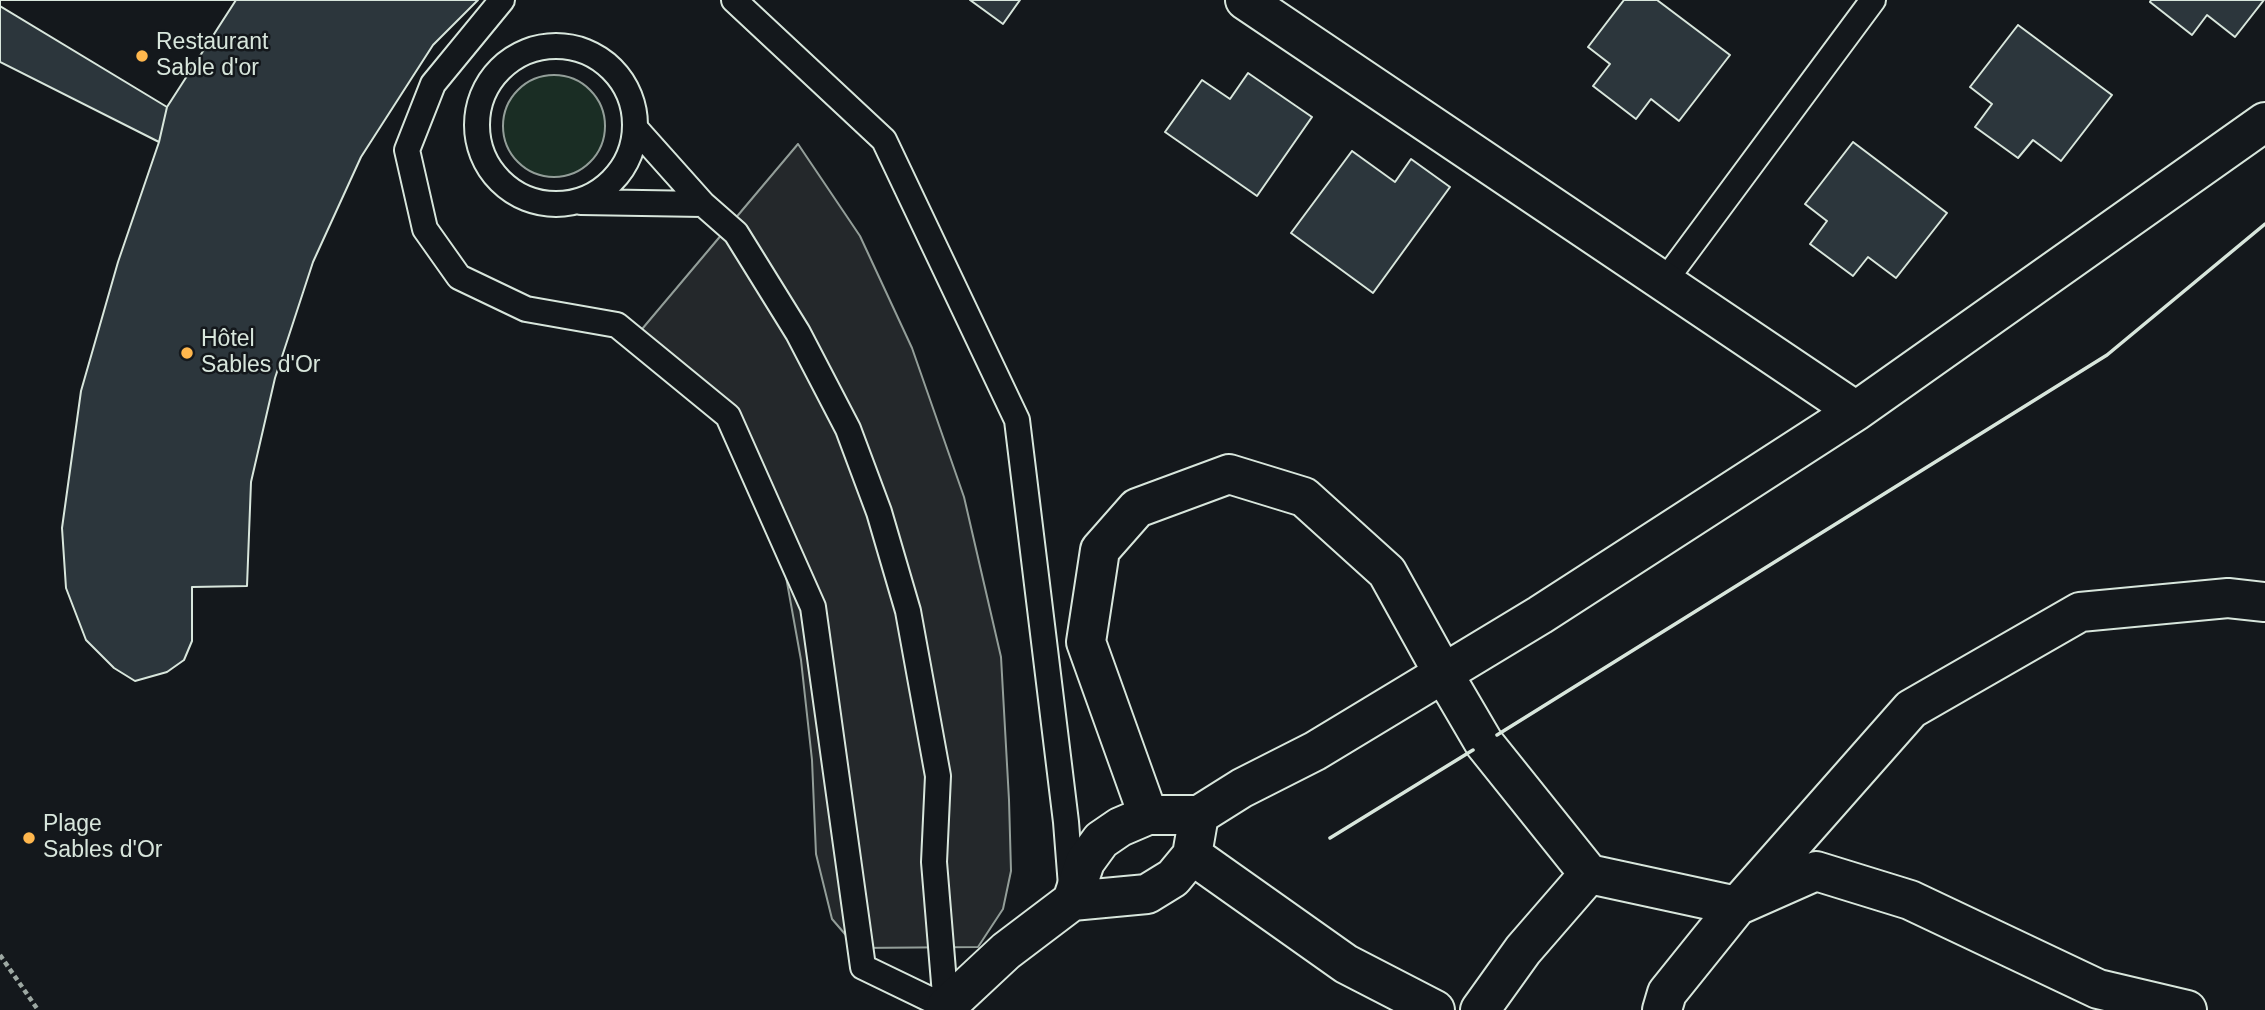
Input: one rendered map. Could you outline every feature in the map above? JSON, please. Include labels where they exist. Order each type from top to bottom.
[{"type":"street","points":[[1245,0],[1856,411]]},
{"type":"street","points":[[1072,901],[1085,862],[1101,840],[1120,827],[1148,815],[1199,815],[1242,788],[1315,751],[1540,615],[1856,411],[2265,122]]},
{"type":"street","points":[[1148,815],[1086,642],[1100,550],[1137,508],[1230,474],[1304,497],[1387,572],[1484,743],[1589,874],[1737,906],[1816,871],[1910,900],[2098,989],[2187,1010]]},
{"type":"street","points":[[1662,1010],[1667,993],[1737,906],[1911,709],[2080,612],[2228,598],[2265,602]]},
{"type":"street","points":[[945,1009],[1006,951],[1072,901],[1147,894],[1173,878],[1192,855],[1199,815]]},
{"type":"street","points":[[1192,855],[1346,964],[1435,1010]]},
{"type":"street","points":[[1480,1010],[1523,950],[1589,874]]},
{"type":"lane","points":[[502,0],[433,83],[407,150],[425,229],[459,277],[526,309],[617,325],[728,416],[813,607],[863,967],[945,1009]]},
{"type":"lane","points":[[734,0],[884,140],[1017,420],[1064,808],[1072,901]]},
{"type":"lane","points":[[1664,282],[1873,0]]},
{"type":"lane","points":[[578,202],[606,187],[628,160],[636,129],[629,92],[606,63],[584,51],[536,48],[502,66],[483,91],[475,130],[481,155],[505,187],[533,202],[703,204]]},
{"type":"lane","points":[[636,129],[703,204],[736,233],[798,332],[848,429],[879,512],[908,611],[938,776],[934,862],[945,1009]]},
{"type":"path","points":[[0,955],[38,1010]]},
{"type":"green space","points":[[554,75],[573,79],[590,90],[601,107],[605,126],[601,145],[590,162],[573,173],[554,177],[535,173],[518,162],[507,145],[503,126],[507,107],[518,90],[535,79]]},
{"type":"shaded area","points":[[798,144],[860,236],[912,348],[964,497],[1001,657],[1011,871],[1003,909],[978,947],[857,948],[832,919],[816,854],[812,760],[801,660],[783,560],[730,435],[637,335]]},
{"type":"building","name":"Restaurant Sable d'or","points":[[0,0],[236,0],[167,107],[159,142],[0,62]]},
{"type":"building","name":"Restaurant Sable d'or","points":[[0,0],[236,0],[167,107],[0,6]]},
{"type":"building","name":"Hôtel Sables d'Or","points":[[236,0],[478,0],[433,45],[361,157],[313,262],[275,378],[251,482],[247,586],[192,587],[192,641],[184,660],[167,672],[135,681],[114,668],[86,640],[66,588],[62,528],[81,391],[118,262],[159,142],[167,107]]},
{"type":"building","points":[[970,0],[1020,0],[1003,24]]},
{"type":"building","points":[[1624,0],[1657,0],[1730,55],[1679,121],[1651,99],[1636,119],[1593,86],[1610,64],[1588,47]]},
{"type":"building","points":[[2264,0],[2235,37],[2207,15],[2192,35],[2150,2]]},
{"type":"building","points":[[2018,25],[2112,95],[2061,161],[2033,140],[2018,158],[1975,127],[1992,104],[1970,87]]},
{"type":"building","points":[[1248,73],[1312,117],[1257,196],[1165,132],[1202,80],[1230,99]]},
{"type":"building","points":[[1853,142],[1947,213],[1896,278],[1868,257],[1853,276],[1810,244],[1827,221],[1805,204]]},
{"type":"building","points":[[1352,151],[1395,182],[1411,159],[1450,187],[1373,293],[1291,233]]},
{"type":"wall","points":[[1497,735],[2107,355],[2265,224]]},
{"type":"wall","points":[[1330,838],[1473,750]]},
{"type":"place","name":"Restaurant Sable d'or","points":[[142,56]]},
{"type":"place","name":"Hôtel Sables d'Or","points":[[187,353]]},
{"type":"place","name":"Plage Sables d'Or","points":[[29,838]]}]
